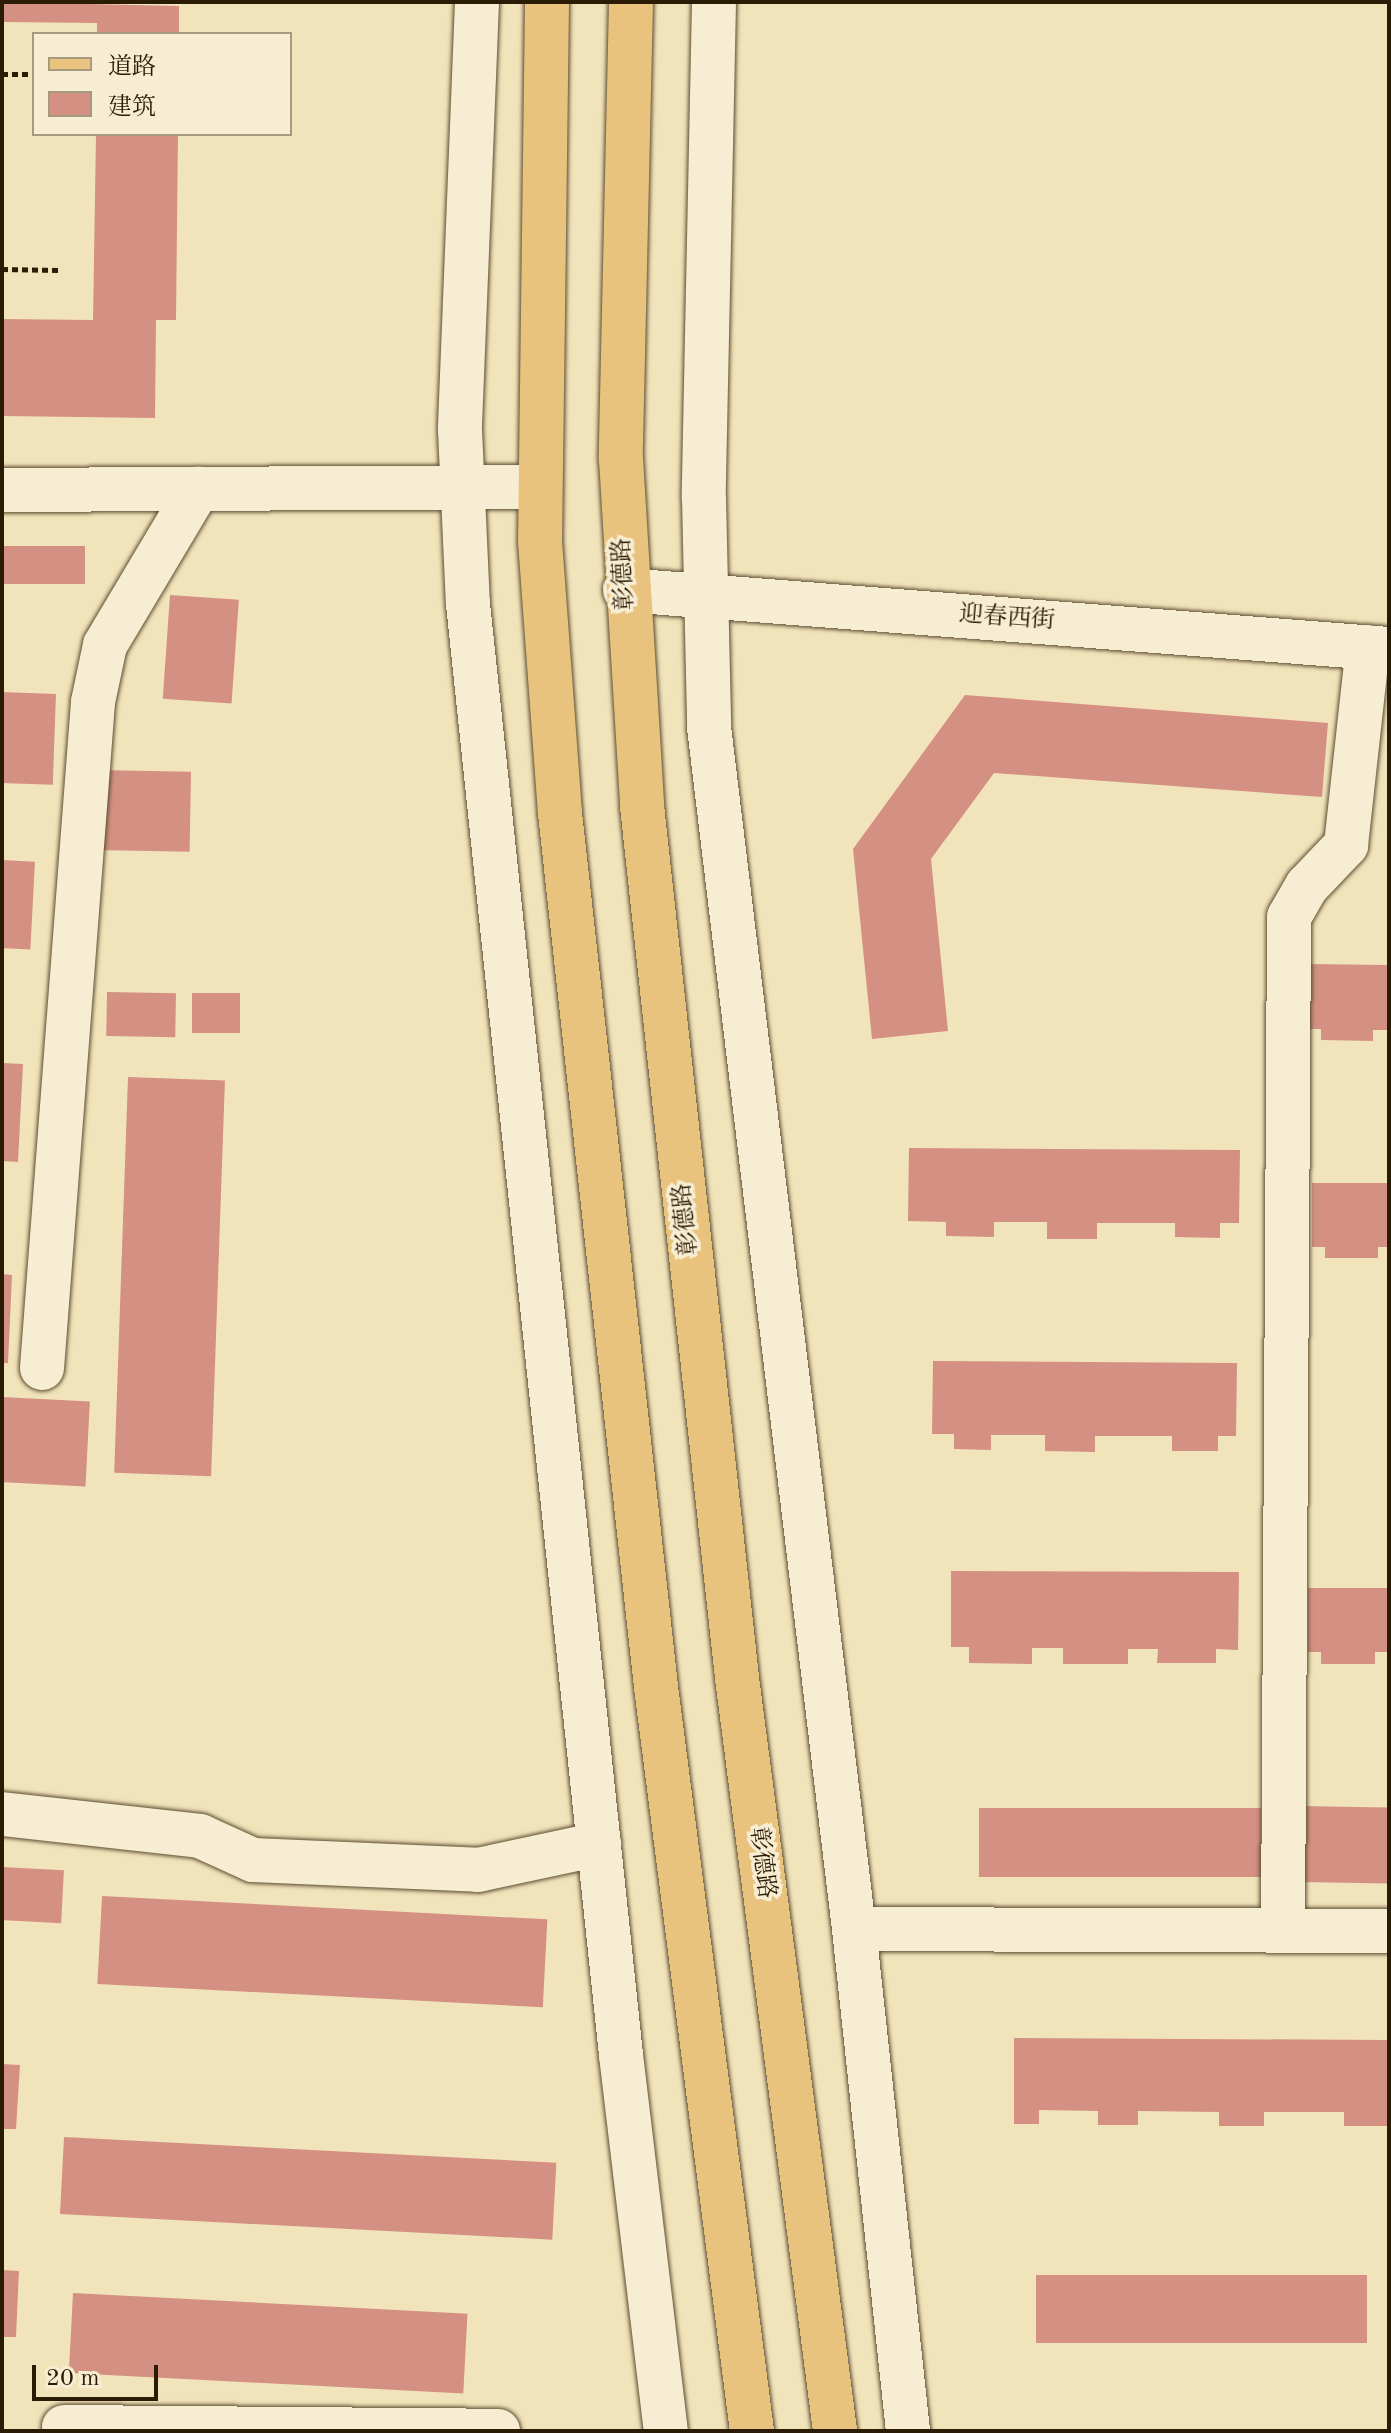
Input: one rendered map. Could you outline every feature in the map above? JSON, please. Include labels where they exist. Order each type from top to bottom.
[{"type":"main road","points":[[547,2],[539,487],[560,813],[652,1655],[752,2431]]},
{"type":"main road","name":"彰德路","points":[[631,2],[621,443],[625,590],[642,806],[737,1678],[835,2431]]},
{"type":"street","points":[[477,2],[460,430],[470,620],[599,1844],[666,2431]]},
{"type":"street","points":[[714,2],[703,596],[709,727],[854,1929],[908,2431]]},
{"type":"street","points":[[2,490],[539,487]]},
{"type":"street","points":[[42,1368],[93,702],[105,645],[198,489]]},
{"type":"street","name":"迎春西街","points":[[625,590],[1379,648]]},
{"type":"street","points":[[1283,1931],[1289,917],[1307,886],[1346,845],[1379,648]]},
{"type":"street","points":[[2,1814],[200,1836],[253,1860],[268,1861],[478,1870],[599,1844]]},
{"type":"street","points":[[854,1929],[1389,1931]]},
{"type":"street","points":[[64,2427],[498,2431]]},
{"type":"path","points":[[2,74],[32,74]]},
{"type":"path","points":[[2,269],[58,270]]},
{"type":"building","points":[[2,2],[179,6],[179,32],[97,32],[97,23],[2,22]]},
{"type":"building","points":[[96,136],[178,136],[176,320],[156,320],[155,418],[2,416],[2,319],[93,320]]},
{"type":"building","points":[[2,546],[85,546],[85,584],[2,584]]},
{"type":"building","points":[[170,595],[239,600],[232,704],[163,699]]},
{"type":"building","points":[[2,692],[56,694],[53,785],[2,783]]},
{"type":"building","points":[[965,695],[1328,723],[1322,797],[994,773],[931,859],[948,1031],[872,1039],[853,849]]},
{"type":"building","points":[[95,770],[191,772],[190,852],[94,850]]},
{"type":"building","points":[[2,860],[35,862],[30,950],[2,948]]},
{"type":"building","points":[[1307,964],[1389,965],[1389,1030],[1373,1030],[1373,1041],[1321,1040],[1321,1029],[1307,1029]]},
{"type":"building","points":[[107,992],[176,993],[175,1037],[106,1036]]},
{"type":"building","points":[[192,993],[240,993],[240,1033],[192,1033]]},
{"type":"building","points":[[2,1063],[23,1064],[18,1162],[2,1161]]},
{"type":"building","points":[[128,1077],[225,1080],[211,1476],[114,1473]]},
{"type":"building","points":[[909,1148],[1240,1150],[1239,1223],[1220,1223],[1220,1238],[1175,1237],[1175,1223],[1097,1223],[1097,1239],[1047,1239],[1047,1222],[994,1222],[994,1237],[946,1236],[946,1222],[908,1221]]},
{"type":"building","points":[[1312,1183],[1389,1183],[1389,1247],[1378,1247],[1378,1258],[1325,1258],[1325,1247],[1312,1247]]},
{"type":"building","points":[[2,1274],[12,1275],[8,1363],[2,1363]]},
{"type":"building","points":[[933,1361],[1237,1363],[1236,1436],[1218,1436],[1218,1451],[1172,1451],[1172,1436],[1095,1436],[1095,1452],[1045,1451],[1045,1435],[991,1435],[991,1450],[954,1449],[954,1434],[932,1434]]},
{"type":"building","points":[[2,1397],[90,1402],[85,1486],[2,1482]]},
{"type":"building","points":[[951,1571],[1239,1572],[1238,1650],[1216,1649],[1216,1663],[1157,1663],[1158,1649],[1128,1649],[1128,1664],[1063,1664],[1063,1648],[1032,1648],[1032,1664],[969,1663],[969,1647],[951,1647]]},
{"type":"building","points":[[1308,1588],[1389,1588],[1389,1652],[1375,1652],[1375,1664],[1321,1664],[1321,1652],[1308,1652]]},
{"type":"building","points":[[1299,1806],[1389,1808],[1388,1884],[1298,1882]]},
{"type":"building","points":[[979,1808],[1261,1808],[1261,1877],[979,1877]]},
{"type":"building","points":[[2,1867],[64,1870],[61,1923],[2,1920]]},
{"type":"building","points":[[102,1896],[547,1919],[543,2007],[97,1984]]},
{"type":"building","points":[[1014,2038],[1389,2040],[1389,2126],[1344,2126],[1344,2112],[1264,2112],[1264,2126],[1219,2126],[1219,2112],[1138,2111],[1138,2125],[1098,2125],[1098,2111],[1039,2110],[1039,2124],[1014,2124]]},
{"type":"building","points":[[2,2064],[20,2065],[16,2129],[2,2129]]},
{"type":"building","points":[[64,2137],[556,2163],[552,2240],[60,2214]]},
{"type":"building","points":[[2,2270],[19,2271],[16,2337],[2,2337]]},
{"type":"building","points":[[1036,2275],[1367,2275],[1367,2343],[1036,2343]]},
{"type":"building","points":[[73,2293],[467,2314],[463,2394],[69,2373]]}]
